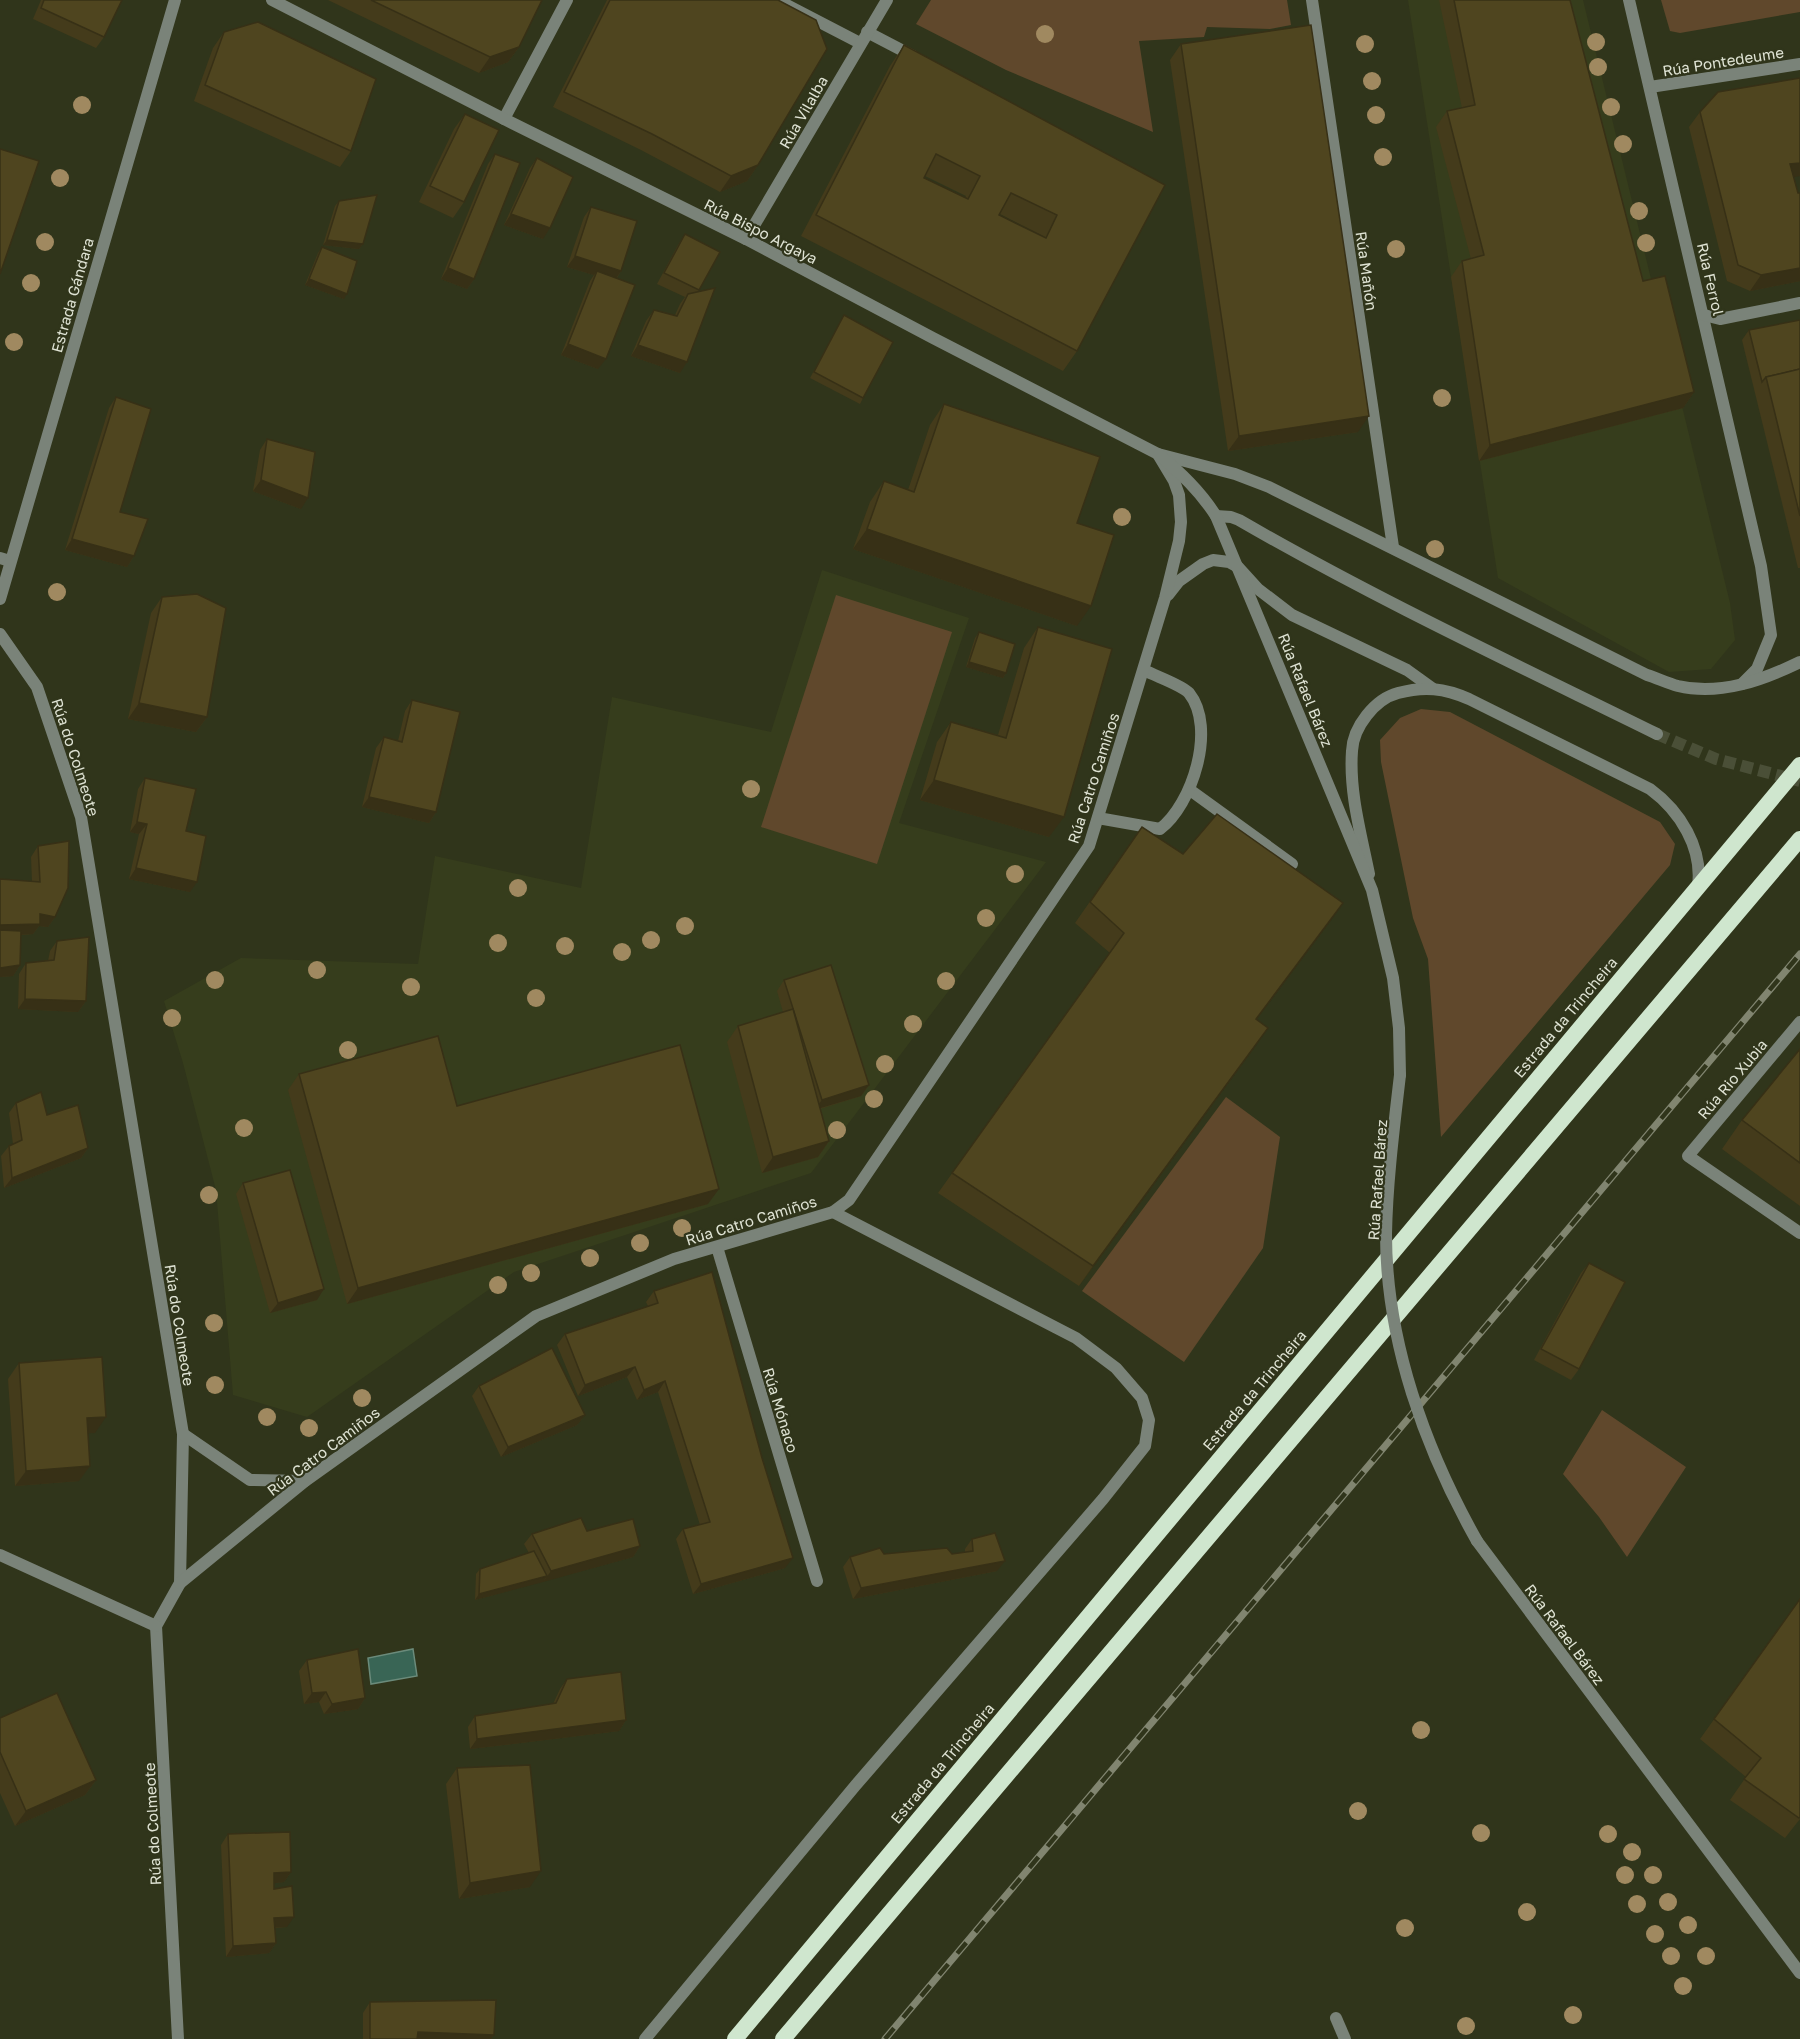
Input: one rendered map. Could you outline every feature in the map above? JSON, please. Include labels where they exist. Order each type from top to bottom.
[{"type":"highway","name":"Estrada da Trincheira","points":[[735,2039],[1800,765]]},
{"type":"highway","points":[[783,2039],[1800,839]]},
{"type":"street","name":"Estrada Gándara","points":[[0,599],[5,560],[175,0]]},
{"type":"street","name":"Rúa Bispo Argaya","points":[[272,0],[504,119],[746,239],[1158,454],[1183,474],[1216,516]]},
{"type":"street","points":[[504,119],[567,0]]},
{"type":"street","points":[[777,0],[928,64]]},
{"type":"street","name":"Rúa Vilalba","points":[[746,239],[887,0]]},
{"type":"street","name":"Rúa Mañón","points":[[1312,0],[1393,547]]},
{"type":"street","name":"Rúa Ferrol","points":[[1629,0],[1761,566],[1771,635],[1757,669],[1742,684]]},
{"type":"street","name":"Rúa Pontedeume","points":[[1650,87],[1800,64]]},
{"type":"street","points":[[1704,315],[1720,319],[1800,303]]},
{"type":"street","points":[[1158,454],[1235,474],[1269,487],[1647,675],[1677,686],[1694,689],[1731,687],[1775,674],[1800,662]]},
{"type":"street","name":"Rúa Catro Camiños","points":[[180,1583],[305,1481],[536,1316],[674,1259],[833,1212],[849,1200],[1089,846],[1166,598],[1179,541],[1181,507],[1179,495],[1174,481],[1158,454]]},
{"type":"street","points":[[1216,516],[1239,520],[1300,555],[1657,734]]},
{"type":"street","name":"Rúa Rafael Bárez","points":[[1216,516],[1372,890],[1394,978],[1399,1028],[1400,1075],[1386,1235],[1391,1301],[1406,1373],[1421,1421],[1446,1480],[1477,1541],[1800,1973]]},
{"type":"street","points":[[1166,598],[1179,581],[1203,564],[1213,560],[1229,562],[1238,567],[1258,589],[1292,615],[1407,670],[1432,688]]},
{"type":"street","name":"Rúa do Colmeote","points":[[0,634],[38,687],[81,817],[183,1434],[180,1583],[156,1626],[178,2039]]},
{"type":"street","points":[[1098,818],[1160,829],[1171,821],[1190,790],[1201,743],[1200,720],[1195,702],[1187,691],[1144,670]]},
{"type":"street","points":[[1372,890],[1355,801],[1352,749],[1368,713],[1383,698],[1414,689],[1432,688],[1449,691],[1469,699],[1650,789],[1673,808],[1689,834],[1699,867],[1698,886]]},
{"type":"street","points":[[1190,790],[1293,864]]},
{"type":"street","name":"Rúa Rio Xubia","points":[[1800,1022],[1688,1156],[1800,1233]]},
{"type":"street","points":[[645,2039],[855,1786],[1103,1499],[1145,1446],[1149,1420],[1142,1398],[1116,1368],[1076,1338],[833,1212]]},
{"type":"street","name":"Rúa Mónaco","points":[[717,1247],[817,1581]]},
{"type":"street","points":[[183,1434],[250,1480],[305,1481]]},
{"type":"street","points":[[0,1556],[156,1626]]},
{"type":"street","points":[[1336,2018],[1345,2039]]},
{"type":"shaded area","points":[[931,0],[1287,0],[1291,25],[1270,29],[1207,27],[1204,37],[1139,41],[1153,132],[1006,70],[916,24]]},
{"type":"shaded area","points":[[1408,0],[1583,0],[1730,603],[1735,640],[1711,669],[1669,672],[1498,578]]},
{"type":"shaded area","points":[[1661,0],[1800,0],[1800,12],[1680,33],[1670,31]]},
{"type":"shaded area","points":[[822,570],[969,618],[899,823],[1046,862],[811,1173],[514,1272],[307,1417],[233,1395],[216,1190],[183,1063],[164,1001],[241,958],[418,964],[435,856],[581,888],[612,697],[771,732]]},
{"type":"shaded area","points":[[836,595],[952,632],[877,864],[761,827]]},
{"type":"shaded area","points":[[1421,709],[1450,712],[1660,822],[1675,844],[1670,865],[1441,1137],[1428,959],[1413,918],[1381,762],[1380,740],[1400,718]]},
{"type":"shaded area","points":[[1226,1097],[1280,1137],[1263,1248],[1184,1362],[1082,1291]]},
{"type":"shaded area","points":[[1602,1410],[1686,1467],[1627,1557],[1599,1517],[1563,1474]]},
{"type":"shaded area","points":[[413,1649],[417,1676],[371,1684],[368,1658]]},
{"type":"building","points":[[44,0],[122,0],[104,37],[41,8]]},
{"type":"building","points":[[371,0],[542,0],[519,47],[490,57]]},
{"type":"building","points":[[610,0],[778,0],[816,20],[827,49],[758,165],[731,176],[652,134],[564,92]]},
{"type":"building","points":[[1454,0],[1570,0],[1643,281],[1665,276],[1694,392],[1490,445],[1462,261],[1484,255],[1447,111],[1475,105]]},
{"type":"building","points":[[258,22],[376,79],[351,151],[205,85],[224,32]]},
{"type":"building","points":[[1311,25],[1369,416],[1239,436],[1181,44]]},
{"type":"building","points":[[904,45],[1165,185],[1077,351],[816,215]],"holes":[[[936,154],[980,176],[968,199],[924,178]],[[1011,193],[1057,215],[1046,238],[999,215]]]},
{"type":"building","points":[[1800,78],[1800,163],[1790,164],[1798,193],[1800,193],[1800,268],[1761,275],[1738,265],[1700,112],[1718,92]]},
{"type":"building","points":[[465,114],[499,130],[464,202],[430,186]]},
{"type":"building","points":[[0,149],[39,161],[0,274]]},
{"type":"building","points":[[495,154],[520,163],[474,279],[448,268]]},
{"type":"building","points":[[537,158],[573,177],[550,228],[511,214]]},
{"type":"building","points":[[377,195],[363,244],[327,240],[339,201]]},
{"type":"building","points":[[591,207],[637,221],[621,271],[575,256]]},
{"type":"building","points":[[685,234],[720,252],[699,290],[664,273]]},
{"type":"building","points":[[322,247],[357,261],[347,294],[309,279]]},
{"type":"building","points":[[597,271],[635,285],[606,359],[568,344]]},
{"type":"building","points":[[715,288],[687,362],[638,345],[654,310],[677,316],[688,294]]},
{"type":"building","points":[[844,315],[893,342],[863,398],[814,372]]},
{"type":"building","points":[[1800,320],[1800,369],[1766,377],[1762,382],[1749,330]]},
{"type":"building","points":[[1800,369],[1800,516],[1766,377]]},
{"type":"building","points":[[116,397],[151,409],[120,512],[148,519],[134,556],[72,539]]},
{"type":"building","points":[[944,404],[1100,457],[1077,523],[1114,535],[1091,606],[867,529],[884,481],[914,492]]},
{"type":"building","points":[[267,439],[315,452],[308,498],[261,480]]},
{"type":"building","points":[[197,594],[226,608],[207,717],[139,703],[162,597]]},
{"type":"building","points":[[1038,627],[1112,649],[1064,817],[934,780],[951,722],[1006,738]]},
{"type":"building","points":[[979,632],[1015,644],[1006,673],[969,662]]},
{"type":"building","points":[[412,700],[460,712],[436,812],[369,797],[384,737],[402,742]]},
{"type":"building","points":[[145,778],[196,789],[186,831],[206,836],[197,882],[136,868],[147,824],[137,822]]},
{"type":"building","points":[[1217,814],[1343,903],[1256,1019],[1268,1028],[1093,1266],[952,1173],[1124,933],[1090,902],[1142,827],[1183,854]]},
{"type":"building","points":[[69,841],[68,888],[55,917],[40,914],[40,924],[0,925],[0,879],[40,882],[38,846]]},
{"type":"building","points":[[0,930],[21,931],[20,965],[0,968]]},
{"type":"building","points":[[89,937],[86,1001],[25,999],[26,963],[54,960],[57,941]]},
{"type":"building","points":[[831,965],[869,1085],[822,1100],[784,980]]},
{"type":"building","points":[[793,1009],[829,1141],[773,1157],[738,1026]]},
{"type":"building","points":[[438,1036],[457,1106],[680,1045],[719,1189],[358,1288],[299,1074]]},
{"type":"building","points":[[1800,1049],[1800,1163],[1742,1120]]},
{"type":"building","points":[[41,1092],[47,1115],[78,1105],[88,1148],[12,1178],[9,1146],[22,1140],[16,1103]]},
{"type":"building","points":[[290,1170],[324,1289],[278,1303],[243,1183]]},
{"type":"building","points":[[1589,1263],[1625,1282],[1579,1369],[1541,1349]]},
{"type":"building","points":[[712,1272],[762,1458],[793,1558],[701,1584],[683,1529],[710,1522],[665,1381],[644,1390],[635,1367],[585,1385],[565,1334],[658,1303],[654,1291]]},
{"type":"building","points":[[552,1348],[585,1415],[508,1447],[479,1386]]},
{"type":"building","points":[[102,1357],[106,1417],[87,1418],[90,1466],[26,1471],[19,1363]]},
{"type":"building","points":[[581,1518],[587,1531],[633,1519],[640,1546],[551,1571],[532,1534]]},
{"type":"building","points":[[995,1533],[1005,1561],[861,1588],[850,1557],[880,1548],[884,1554],[947,1548],[952,1554],[973,1551],[972,1539]]},
{"type":"building","points":[[534,1551],[547,1576],[479,1594],[480,1569]]},
{"type":"building","points":[[1800,1599],[1799,1818],[1744,1779],[1761,1758],[1714,1719]]},
{"type":"building","points":[[358,1649],[365,1698],[332,1704],[326,1692],[312,1693],[307,1660]]},
{"type":"building","points":[[621,1672],[626,1720],[477,1739],[475,1716],[556,1703],[567,1679]]},
{"type":"building","points":[[57,1693],[96,1780],[26,1811],[0,1752],[0,1718]]},
{"type":"building","points":[[530,1765],[541,1871],[470,1883],[457,1768]]},
{"type":"building","points":[[290,1832],[291,1872],[274,1873],[274,1889],[292,1886],[294,1917],[274,1918],[276,1943],[233,1946],[228,1834]]},
{"type":"building","points":[[496,2000],[494,2035],[418,2032],[417,2039],[370,2039],[370,2002]]},
{"type":"tunnel","points":[[1657,734],[1716,759],[1800,781]]},
{"type":"railway","points":[[885,2039],[1800,954]]}]
